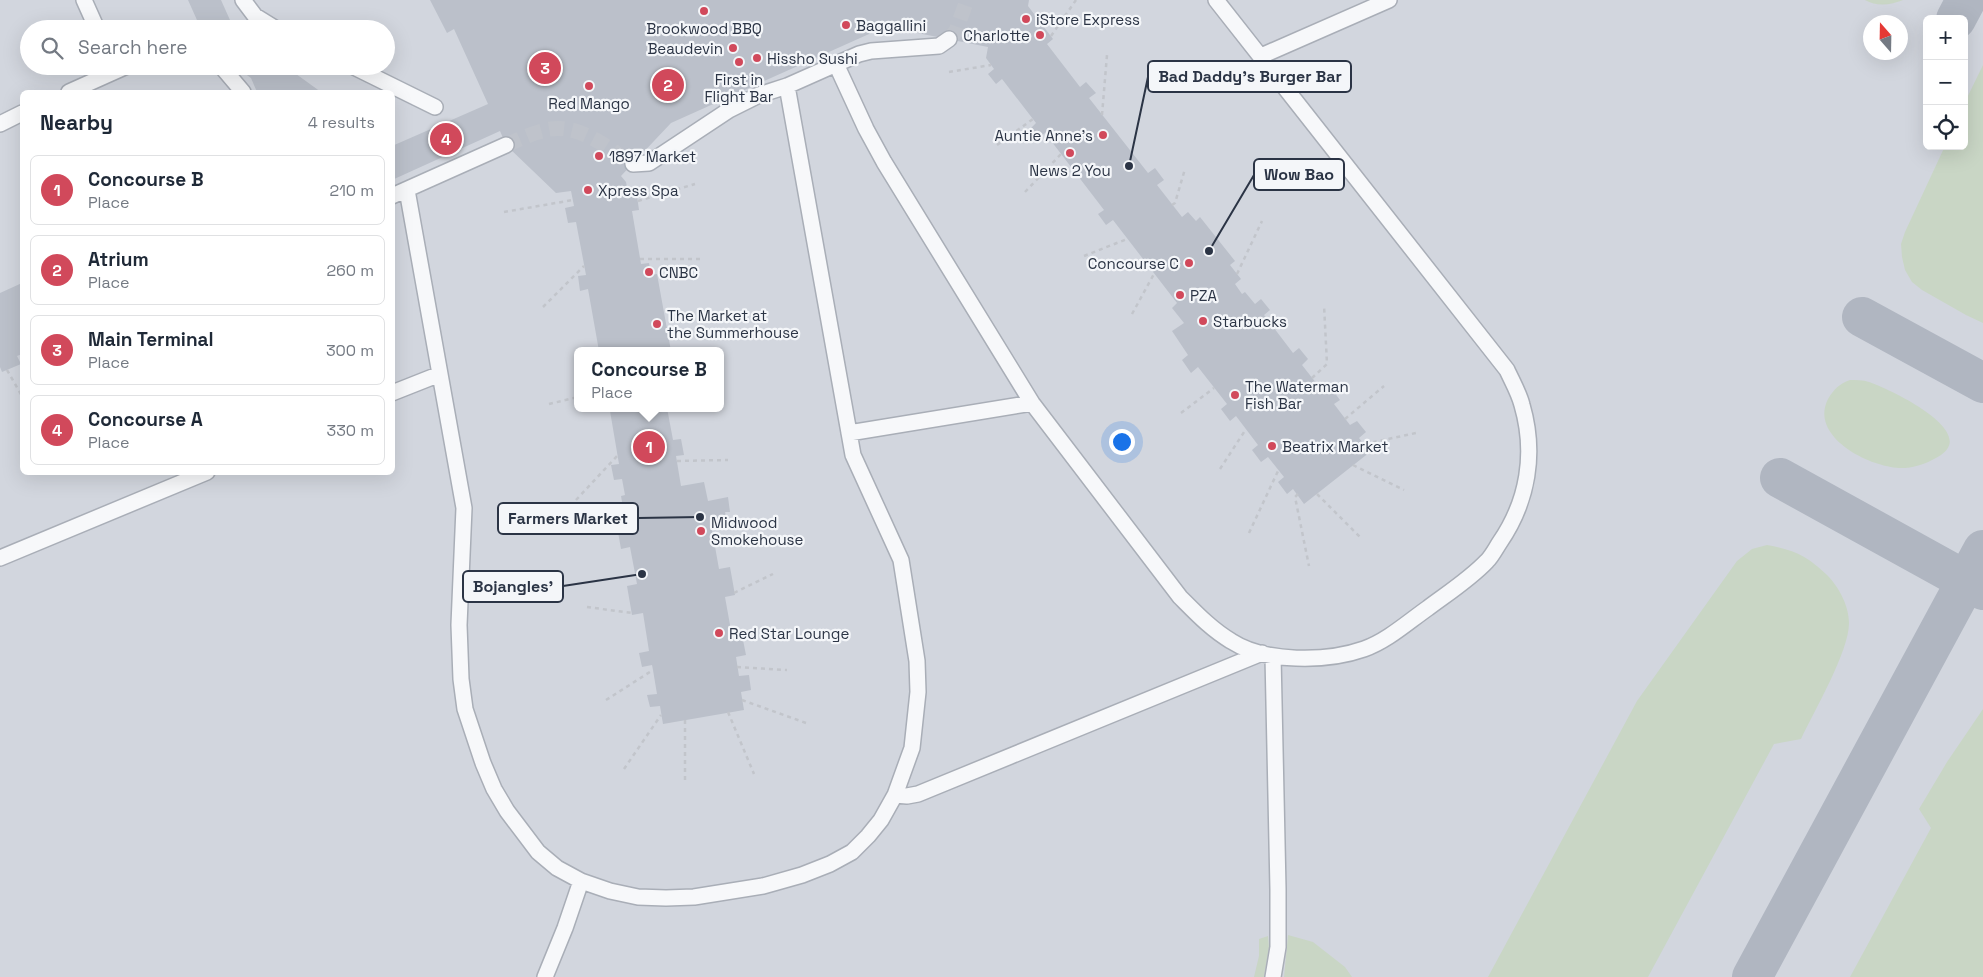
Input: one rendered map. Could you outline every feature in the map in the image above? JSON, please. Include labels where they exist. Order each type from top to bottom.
[{"type":"lane","points":[[84,0],[93,20]]},
{"type":"lane","points":[[243,0],[255,16],[261,20]]},
{"type":"lane","points":[[836,64],[884,162],[1032,403],[1180,597],[1205,622],[1233,643],[1267,655],[1309,659],[1342,655],[1365,649],[1389,636],[1466,581],[1489,560],[1520,506],[1527,478],[1529,435],[1522,403],[1507,370],[1216,0]]},
{"type":"lane","points":[[1261,56],[1389,0]]},
{"type":"lane","points":[[633,164],[649,163],[729,110],[759,95],[787,86],[836,64],[872,51],[939,46],[949,39]]},
{"type":"lane","points":[[73,90],[104,75]]},
{"type":"lane","points":[[229,75],[241,90]]},
{"type":"lane","points":[[370,75],[435,107]]},
{"type":"lane","points":[[407,190],[464,508],[458,625],[465,709],[494,789],[506,811],[538,852],[558,868],[581,881],[610,891],[638,897],[666,898],[694,897],[764,886],[802,875],[830,864],[852,852],[881,820],[895,795],[912,748],[918,692],[918,661],[902,560],[853,455],[787,86]]},
{"type":"lane","points":[[0,124],[20,115]]},
{"type":"lane","points":[[395,195],[506,145]]},
{"type":"lane","points":[[395,392],[440,374]]},
{"type":"lane","points":[[849,433],[1032,403]]},
{"type":"lane","points":[[0,558],[200,475]]},
{"type":"lane","points":[[895,795],[907,796],[918,794],[1267,655]]},
{"type":"lane","points":[[1267,655],[1278,928],[1278,948],[1273,977]]},
{"type":"lane","points":[[545,977],[565,928],[581,881]]},
{"type":"path","points":[[1052,36],[1076,0]]},
{"type":"path","points":[[1102,115],[1107,55]]},
{"type":"path","points":[[949,72],[992,66]]},
{"type":"path","points":[[996,145],[1033,119]]},
{"type":"path","points":[[1025,192],[1061,154]]},
{"type":"path","points":[[1172,205],[1175,203],[1185,169]]},
{"type":"path","points":[[638,201],[695,184]]},
{"type":"path","points":[[504,212],[573,200]]},
{"type":"path","points":[[1237,274],[1262,221]]},
{"type":"path","points":[[1084,256],[1127,239]]},
{"type":"path","points":[[640,259],[704,259]]},
{"type":"path","points":[[543,306],[584,266]]},
{"type":"path","points":[[1132,314],[1154,274]]},
{"type":"path","points":[[1312,378],[1327,364],[1324,305]]},
{"type":"path","points":[[7,370],[20,393]]},
{"type":"path","points":[[1345,419],[1384,386]]},
{"type":"path","points":[[1181,413],[1214,388]]},
{"type":"path","points":[[548,404],[574,398]]},
{"type":"path","points":[[1220,469],[1246,429]]},
{"type":"path","points":[[1365,444],[1416,433]]},
{"type":"path","points":[[576,500],[618,455]]},
{"type":"path","points":[[677,461],[728,460]]},
{"type":"path","points":[[1353,465],[1404,490]]},
{"type":"path","points":[[1249,533],[1278,470]]},
{"type":"path","points":[[1298,494],[1295,497],[1309,566]]},
{"type":"path","points":[[1317,494],[1362,538]]},
{"type":"path","points":[[734,593],[773,574]]},
{"type":"path","points":[[587,607],[632,613]]},
{"type":"path","points":[[737,668],[787,670]]},
{"type":"path","points":[[606,700],[653,670]]},
{"type":"path","points":[[742,700],[806,724]]},
{"type":"path","points":[[728,712],[754,774]]},
{"type":"path","points":[[624,769],[661,715]]},
{"type":"path","points":[[685,720],[685,780]]},
{"type":"shaded area","points":[[0,0],[1983,0],[1983,977],[0,977]]},
{"type":"green space","points":[[1865,0],[1903,0],[1894,3],[1874,4]]},
{"type":"green space","points":[[1983,65],[1983,323],[1922,290],[1912,282],[1905,270],[1901,244],[1943,150],[1968,150],[1968,96]]},
{"type":"green space","points":[[1850,380],[1869,382],[1879,386],[1926,411],[1939,422],[1948,434],[1949,445],[1941,455],[1933,460],[1905,468],[1877,464],[1847,449],[1827,427],[1824,413],[1832,392]]},
{"type":"green space","points":[[1767,545],[1800,555],[1827,575],[1843,597],[1849,617],[1847,635],[1830,681],[1801,739],[1774,744],[1648,977],[1488,977],[1637,701],[1737,561],[1752,549]]},
{"type":"green space","points":[[1983,709],[1983,977],[1850,977],[1931,828],[1919,809],[1947,762]]},
{"type":"green space","points":[[1288,935],[1313,942],[1345,967],[1352,977],[1284,977]]},
{"type":"green space","points":[[1268,936],[1269,947],[1264,977],[1254,977],[1259,956],[1259,939]]},
{"type":"building","points":[[188,0],[221,0],[230,20],[197,20]]},
{"type":"building","points":[[430,0],[1029,0],[1028,6],[1053,39],[1047,44],[1080,87],[1086,82],[1096,93],[1089,98],[1148,173],[1155,168],[1164,180],[1157,185],[1182,217],[1188,212],[1196,221],[1200,217],[1235,261],[1230,265],[1241,279],[1235,284],[1242,294],[1245,292],[1255,304],[1261,299],[1270,310],[1264,315],[1293,353],[1299,348],[1308,359],[1302,365],[1324,393],[1331,388],[1340,400],[1334,404],[1350,425],[1357,421],[1366,432],[1359,438],[1370,452],[1304,504],[1293,489],[1287,494],[1278,482],[1284,477],[1268,457],[1261,462],[1252,450],[1258,445],[1236,416],[1230,421],[1221,409],[1227,404],[1198,367],[1191,373],[1182,360],[1188,355],[1172,331],[1184,323],[1172,308],[1177,303],[1113,220],[1106,225],[1098,214],[1104,210],[1045,133],[1039,138],[1031,128],[1036,123],[1002,79],[996,84],[988,74],[994,69],[986,58],[988,47],[892,28],[878,30],[671,123],[621,176],[626,182],[629,197],[637,196],[639,210],[632,211],[641,264],[649,263],[651,275],[657,274],[670,347],[598,347],[588,289],[580,291],[578,276],[586,275],[576,222],[568,223],[565,208],[574,206],[571,191],[556,193],[506,145],[500,131],[395,179],[395,145],[488,104],[454,29],[447,33]]},
{"type":"building","points":[[247,75],[297,75],[318,90],[256,90],[251,78]]},
{"type":"building","points":[[20,284],[20,355],[17,356],[20,364],[2,372],[0,367],[0,293]]},
{"type":"building","points":[[610,412],[668,412],[673,440],[681,439],[684,455],[676,456],[681,486],[704,482],[708,501],[728,497],[730,512],[725,512],[727,521],[711,524],[719,569],[730,567],[735,595],[725,597],[732,636],[742,635],[746,655],[736,657],[739,676],[749,675],[751,690],[741,692],[744,710],[663,724],[660,706],[650,707],[647,695],[657,694],[652,665],[642,667],[639,653],[649,651],[643,613],[632,615],[627,586],[637,584],[630,547],[621,549],[618,532],[627,531],[621,496],[625,495],[622,479],[614,480],[611,465],[619,464]]},
{"type":"taxiway","points":[[1958,15],[1966,0]]},
{"type":"taxiway","points":[[1862,317],[1983,383]]},
{"type":"taxiway","points":[[1780,478],[1983,590]]},
{"type":"taxiway","points":[[1752,977],[1983,550]]},
{"type":"tunnel","points":[[949,39],[956,31],[967,0]]},
{"type":"tunnel","points":[[506,145],[542,131],[567,129],[590,137],[633,164]]},
{"type":"place","name":"Brookwood BBQ","points":[[704,11]]},
{"type":"place","name":"iStore Express","points":[[1026,19]]},
{"type":"place","name":"Baggallini","points":[[846,25]]},
{"type":"place","name":"Charlotte","points":[[1040,35]]},
{"type":"place","name":"Beaudevin","points":[[733,48]]},
{"type":"place","name":"Hissho Sushi","points":[[757,58]]},
{"type":"place","name":"First in Flight Bar","points":[[739,62]]},
{"type":"place","name":"Main Terminal","points":[[545,68]]},
{"type":"place","name":"Atrium","points":[[668,85]]},
{"type":"place","name":"Red Mango","points":[[589,86]]},
{"type":"place","name":"Auntie Anne's","points":[[1103,135]]},
{"type":"place","name":"Concourse A","points":[[446,139]]},
{"type":"place","name":"News 2 You","points":[[1070,153]]},
{"type":"place","name":"1897 Market","points":[[599,156]]},
{"type":"place","name":"Bad Daddy's Burger Bar","points":[[1129,166]]},
{"type":"place","name":"Xpress Spa","points":[[588,190]]},
{"type":"place","name":"Wow Bao","points":[[1209,251]]},
{"type":"place","name":"Concourse C","points":[[1189,263]]},
{"type":"place","name":"CNBC","points":[[649,272]]},
{"type":"place","name":"PZA","points":[[1180,295]]},
{"type":"place","name":"Starbucks","points":[[1203,321]]},
{"type":"place","name":"The Market at the Summerhouse","points":[[657,324]]},
{"type":"place","name":"The Waterman Fish Bar","points":[[1235,395]]},
{"type":"place","name":"Beatrix Market","points":[[1272,446]]},
{"type":"place","name":"Concourse B","points":[[649,447]]},
{"type":"place","name":"Farmers Market","points":[[700,517]]},
{"type":"place","name":"Midwood Smokehouse","points":[[701,531]]},
{"type":"place","name":"Bojangles'","points":[[642,574]]},
{"type":"place","name":"Red Star Lounge","points":[[719,633]]}]
